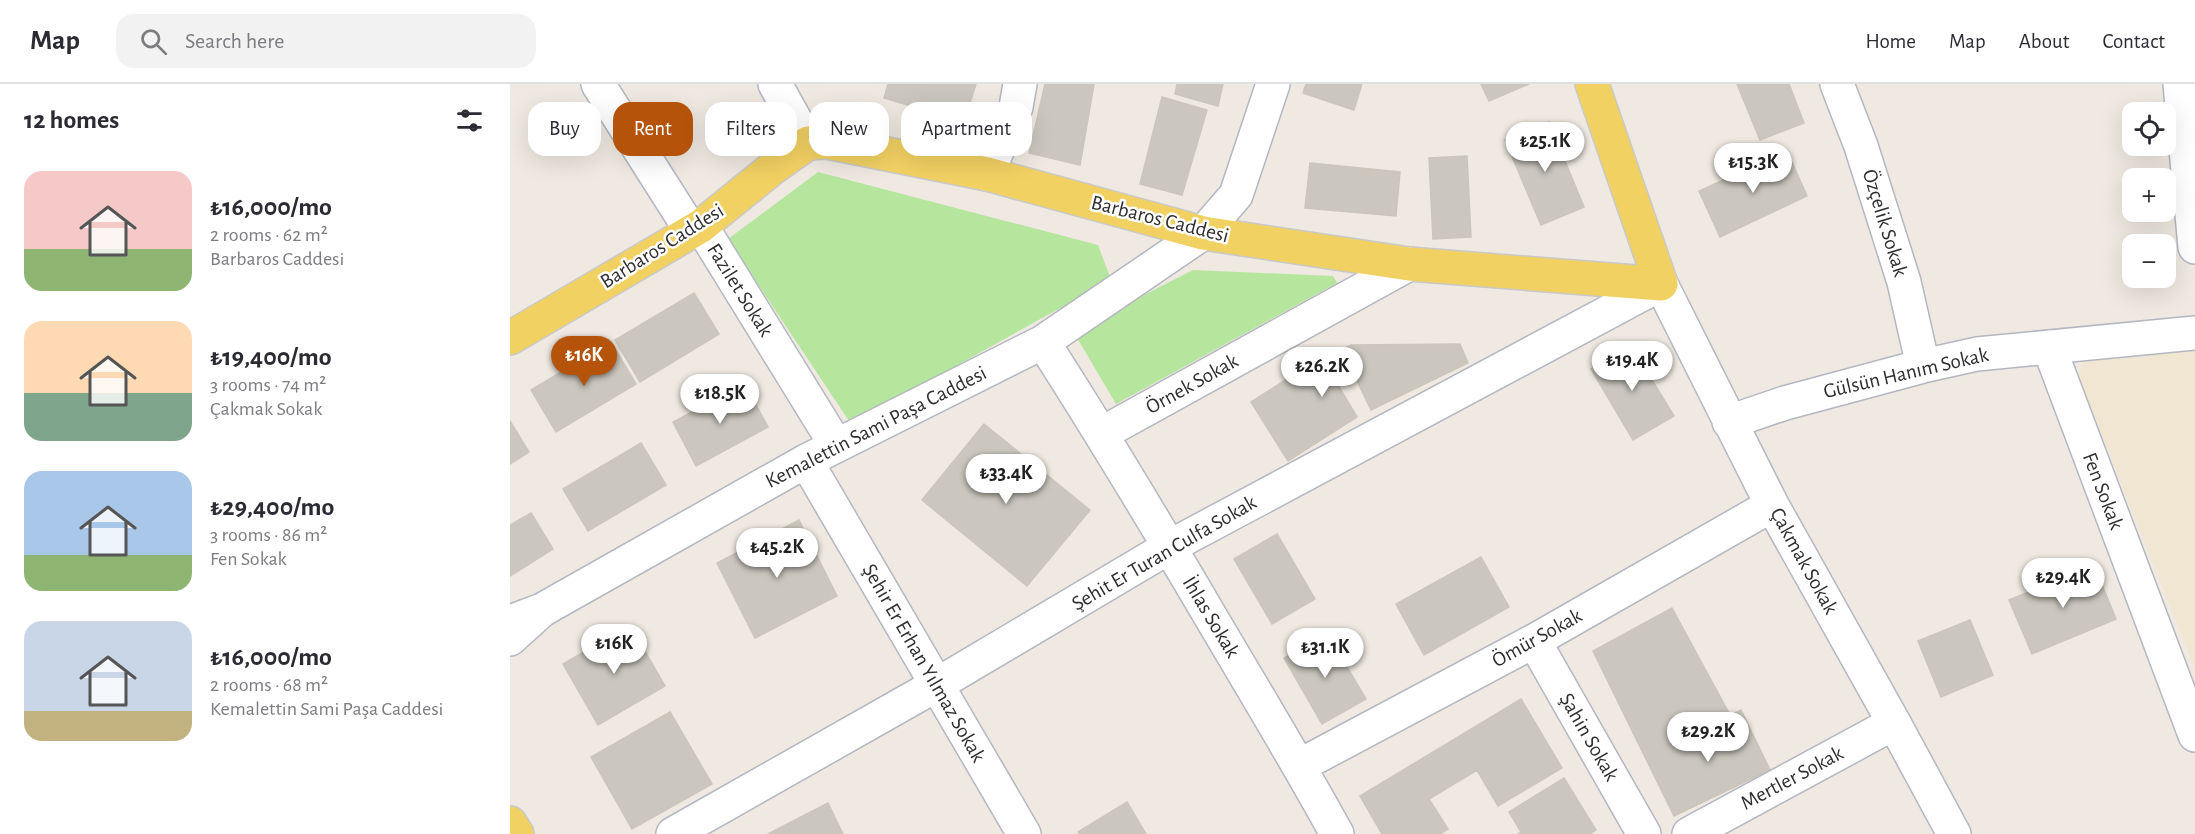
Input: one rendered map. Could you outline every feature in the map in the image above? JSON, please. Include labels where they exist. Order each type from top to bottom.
[{"type":"main road","points":[[1592,84],[1661,284]]},
{"type":"main road","name":"Barbaros Caddesi","points":[[510,338],[696,229],[808,143],[827,142],[987,174],[1203,233],[1409,264],[1661,284]]},
{"type":"main road","points":[[510,823],[517,834]]},
{"type":"street","name":"Fazilet Sokak","points":[[598,84],[696,229],[836,445]]},
{"type":"street","points":[[775,84],[808,143]]},
{"type":"street","points":[[987,174],[1016,107],[1020,84]]},
{"type":"street","name":"Kemalettin Sami Paşa Caddesi","points":[[542,610],[806,461],[1043,342],[1203,233],[1236,195],[1273,84]]},
{"type":"street","name":"Özçelik Sokak","points":[[1837,84],[1861,146],[1904,282],[1923,366]]},
{"type":"street","points":[[2180,84],[2195,247]]},
{"type":"street","name":"Örnek Sokak","points":[[1101,434],[1409,264]]},
{"type":"street","name":"Çakmak Sokak","points":[[1661,284],[1772,505],[1954,834]]},
{"type":"street","name":"Şehit Er Turan Culfa Sokak","points":[[673,834],[938,684],[1169,547],[1661,284]]},
{"type":"street","name":"Gülsün Hanım Sokak","points":[[1729,422],[1785,403],[1977,354],[2195,333]]},
{"type":"street","name":"İhlas Sokak","points":[[1043,342],[1169,547],[1299,766],[1336,834]]},
{"type":"street","name":"Fen Sokak","points":[[2049,347],[2195,735]]},
{"type":"street","name":"Şehir Er Erhan Yılmaz Sokak","points":[[806,461],[938,684],[1023,834]]},
{"type":"street","name":"Ömür Sokak","points":[[1299,766],[1534,641],[1772,505]]},
{"type":"street","points":[[510,622],[542,610]]},
{"type":"street","points":[[510,639],[542,610]]},
{"type":"street","name":"Şahin Sokak","points":[[1534,641],[1644,834]]},
{"type":"street","name":"Mertler Sokak","points":[[1689,834],[1894,723]]},
{"type":"shaded area","points":[[2195,348],[2195,669],[2079,377],[2083,357]]},
{"type":"green space","points":[[818,172],[1098,245],[1111,280],[851,424],[728,239]]},
{"type":"green space","points":[[1193,270],[1333,276],[1337,283],[1116,404],[1073,331]]},
{"type":"building","points":[[888,84],[976,84],[970,102],[901,103],[884,98]]},
{"type":"building","points":[[1045,84],[1094,84],[1080,165],[1032,154],[1032,140]]},
{"type":"building","points":[[1177,84],[1223,84],[1218,106],[1175,94]]},
{"type":"building","points":[[1306,84],[1362,84],[1354,110],[1303,93]]},
{"type":"building","points":[[1481,84],[1529,84],[1489,101]]},
{"type":"building","points":[[1737,84],[1789,84],[1804,123],[1760,140]]},
{"type":"building","points":[[1162,97],[1207,110],[1182,195],[1140,184]]},
{"type":"building","points":[[1549,122],[1584,207],[1541,225],[1505,140]]},
{"type":"building","points":[[1787,151],[1807,196],[1720,237],[1699,191]]},
{"type":"building","points":[[1467,156],[1471,237],[1433,239],[1429,158]]},
{"type":"building","points":[[1310,163],[1400,172],[1396,216],[1305,208]]},
{"type":"building","points":[[694,293],[719,334],[640,382],[615,340]]},
{"type":"building","points":[[611,342],[636,384],[556,432],[531,390]]},
{"type":"building","points":[[1460,344],[1468,363],[1371,410],[1342,349],[1351,345]]},
{"type":"building","points":[[1630,344],[1674,416],[1633,440],[1591,369]]},
{"type":"building","points":[[1322,358],[1357,417],[1324,438],[1287,379]]},
{"type":"building","points":[[1287,379],[1324,438],[1288,461],[1251,402]]},
{"type":"building","points":[[745,384],[768,427],[696,466],[673,422]]},
{"type":"building","points":[[510,421],[529,452],[510,464]]},
{"type":"building","points":[[984,424],[1090,510],[1027,586],[922,500]]},
{"type":"building","points":[[641,443],[666,485],[588,531],[563,489]]},
{"type":"building","points":[[531,513],[553,549],[510,576],[510,525]]},
{"type":"building","points":[[799,520],[837,596],[755,638],[717,563]]},
{"type":"building","points":[[1277,534],[1315,599],[1272,624],[1234,559]]},
{"type":"building","points":[[1481,557],[1509,607],[1424,655],[1396,604]]},
{"type":"building","points":[[2094,565],[2116,619],[2032,654],[2009,600]]},
{"type":"building","points":[[1672,608],[1730,715],[1645,757],[1593,651]]},
{"type":"building","points":[[1970,620],[1993,675],[1941,697],[1918,641]]},
{"type":"building","points":[[630,625],[665,686],[598,725],[563,664]]},
{"type":"building","points":[[1327,633],[1366,699],[1322,724],[1284,658]]},
{"type":"building","points":[[1521,699],[1562,768],[1498,806],[1477,770],[1429,799],[1448,829],[1440,834],[1382,834],[1360,796]]},
{"type":"building","points":[[1741,710],[1770,770],[1674,816],[1645,757]]},
{"type":"building","points":[[670,712],[712,784],[632,829],[591,757]]},
{"type":"building","points":[[1564,778],[1596,830],[1590,834],[1518,834],[1521,832],[1509,812]]},
{"type":"building","points":[[1127,802],[1146,834],[1080,834],[1078,832]]},
{"type":"building","points":[[828,803],[843,834],[768,834]]}]
